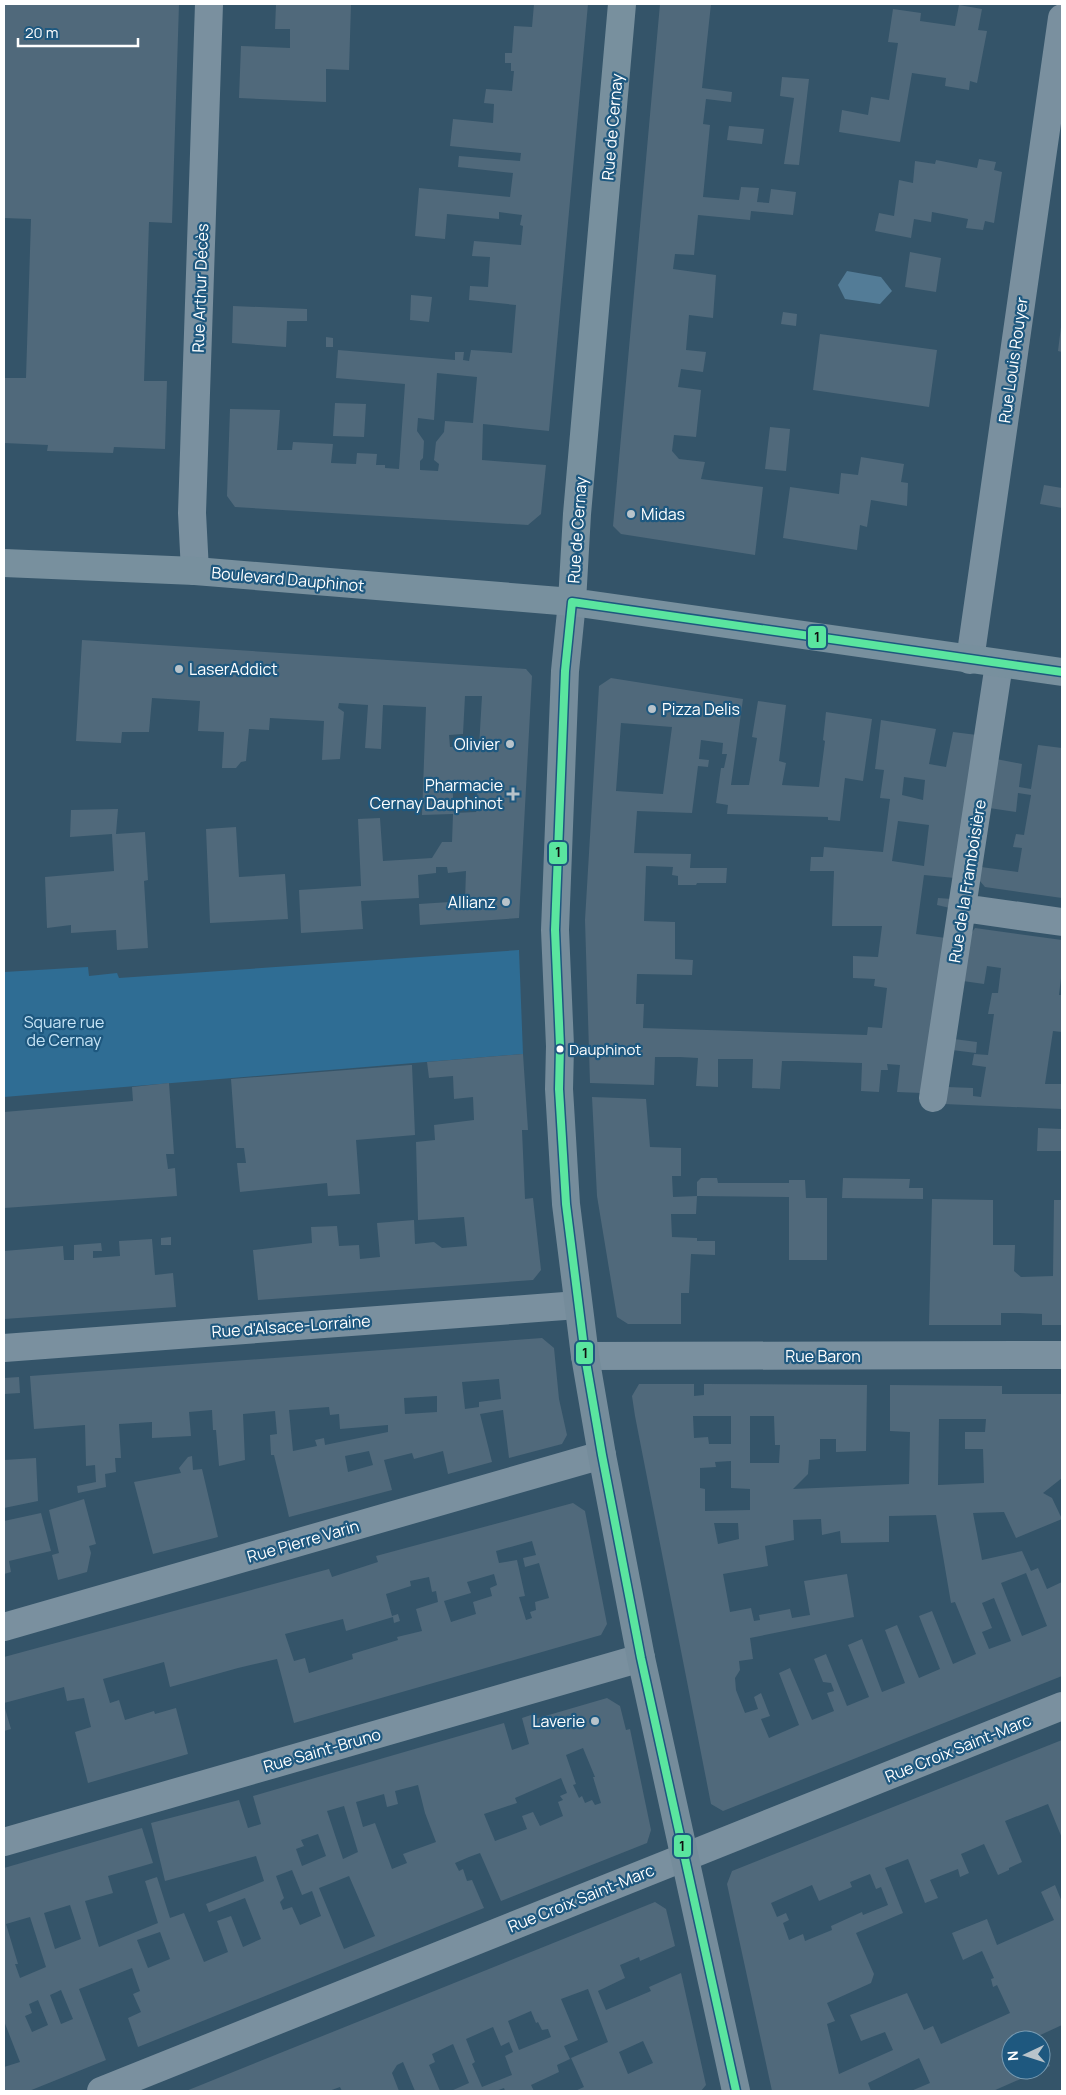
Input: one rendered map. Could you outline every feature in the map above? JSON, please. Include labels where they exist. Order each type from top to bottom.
[{"type":"main road","name":"Rue de Cernay","points":[[622,4],[577,514],[566,671],[555,930],[560,1046],[559,1089],[566,1204],[585,1356],[602,1455],[641,1658],[736,2091]]},
{"type":"main road","name":"Boulevard Dauphinot","points":[[4,563],[195,571],[572,602],[1062,672]]},
{"type":"street","name":"Rue Arthur Décès","points":[[195,571],[192,513],[209,4]]},
{"type":"street","name":"Rue Louis Rouyer","points":[[970,660],[1059,60],[1062,18]]},
{"type":"street","name":"Rue de la Framboisière","points":[[933,1098],[999,664]]},
{"type":"street","points":[[963,908],[1062,922]]},
{"type":"street","name":"Rue d'Alsace-Lorraine","points":[[4,1348],[578,1305]]},
{"type":"street","name":"Rue Baron","points":[[585,1356],[1062,1355]]},
{"type":"street","name":"Rue Pierre Varin","points":[[4,1627],[602,1455]]},
{"type":"street","name":"Rue Saint-Bruno","points":[[4,1842],[641,1658]]},
{"type":"street","name":"Rue Croix Saint-Marc","points":[[101,2091],[1062,1706]]},
{"type":"green space","name":"Square rue de Cernay","points":[[519,950],[523,1054],[4,1097],[4,972],[88,967],[89,976],[117,973],[119,978]]},
{"type":"shaded area","points":[[847,271],[881,277],[892,291],[880,304],[845,299],[838,285]]},
{"type":"building","points":[[4,4],[179,4],[172,223],[149,222],[144,381],[167,381],[165,449],[114,447],[113,453],[47,451],[48,445],[4,443],[4,378],[26,378],[31,219],[4,218]]},
{"type":"building","points":[[276,4],[351,4],[349,70],[326,69],[326,102],[239,98],[241,46],[290,48],[290,29],[275,29]]},
{"type":"building","points":[[534,4],[588,4],[549,431],[483,424],[482,460],[546,465],[541,514],[528,525],[235,507],[227,496],[230,409],[280,410],[277,450],[292,450],[293,442],[333,444],[331,463],[356,464],[357,453],[377,454],[376,465],[385,465],[385,468],[399,469],[405,384],[336,378],[338,350],[455,360],[455,352],[464,352],[463,360],[469,361],[471,350],[512,353],[516,305],[469,300],[470,286],[488,287],[490,257],[472,256],[474,241],[521,245],[523,226],[520,225],[522,215],[499,212],[499,219],[447,214],[445,239],[415,236],[419,188],[510,197],[513,173],[458,167],[459,156],[520,161],[521,153],[450,146],[453,119],[493,123],[494,104],[484,103],[486,89],[512,91],[514,71],[511,71],[511,63],[505,63],[505,53],[512,53],[514,26],[532,27]],"holes":[[[437,373],[477,377],[473,423],[445,421],[444,432],[436,442],[434,460],[439,464],[438,471],[420,470],[424,441],[417,431],[418,418],[434,420]]]},
{"type":"building","points":[[660,4],[711,4],[702,88],[732,92],[731,102],[706,99],[703,124],[710,125],[703,197],[739,200],[741,187],[759,188],[757,202],[769,203],[771,189],[796,192],[793,215],[751,211],[750,220],[698,215],[694,255],[675,254],[673,269],[716,275],[713,318],[689,315],[686,350],[706,352],[703,372],[681,369],[678,387],[701,390],[696,437],[674,435],[672,451],[679,459],[705,462],[701,479],[763,487],[755,555],[621,534],[613,526]]},
{"type":"building","points":[[959,5],[982,9],[978,30],[987,31],[977,83],[970,81],[969,90],[945,86],[946,78],[912,73],[900,142],[839,132],[842,110],[868,115],[871,97],[889,100],[898,43],[888,42],[893,9],[921,13],[920,21],[955,26]]},
{"type":"building","points":[[782,77],[809,79],[799,165],[784,164],[794,98],[780,96]]},
{"type":"building","points":[[729,126],[764,129],[762,144],[727,140]]},
{"type":"building","points":[[979,159],[996,162],[994,170],[1002,172],[994,223],[985,221],[983,230],[966,228],[968,219],[932,212],[931,222],[914,219],[911,238],[875,231],[879,213],[894,216],[899,180],[913,183],[915,161],[935,164],[936,160],[977,168]]},
{"type":"building","points":[[910,252],[941,258],[936,292],[905,287]]},
{"type":"building","points":[[411,295],[432,297],[429,322],[410,320]]},
{"type":"building","points":[[233,306],[307,309],[307,321],[287,321],[286,347],[232,343]]},
{"type":"building","points":[[783,312],[797,314],[796,326],[781,324]]},
{"type":"building","points":[[1062,327],[1062,352],[1058,351]]},
{"type":"building","points":[[820,334],[937,350],[929,407],[813,390]]},
{"type":"building","points":[[326,337],[333,338],[333,347],[326,347]]},
{"type":"building","points":[[335,403],[366,404],[364,437],[333,436]]},
{"type":"building","points":[[770,427],[790,429],[786,471],[765,469]]},
{"type":"building","points":[[861,457],[904,464],[901,482],[908,483],[907,506],[871,500],[867,527],[860,525],[857,550],[783,538],[790,487],[839,494],[841,473],[858,475]]},
{"type":"building","points":[[1044,485],[1062,488],[1062,508],[1040,504]]},
{"type":"building","points":[[82,640],[526,669],[532,676],[519,918],[420,925],[419,904],[465,901],[466,871],[448,873],[447,867],[436,867],[436,873],[418,875],[419,898],[361,901],[363,929],[301,933],[299,890],[361,886],[358,819],[380,818],[383,861],[432,858],[442,842],[452,842],[453,814],[422,815],[426,707],[383,705],[381,749],[365,748],[368,705],[339,703],[338,708],[344,712],[340,759],[322,760],[324,721],[270,718],[269,730],[249,729],[246,761],[241,762],[236,768],[222,768],[224,732],[198,731],[200,701],[152,698],[149,732],[122,732],[121,743],[76,741]],"holes":[[[465,696],[482,696],[479,747],[450,747],[449,735],[463,734]],[[452,781],[478,783],[476,812],[454,813]]]},
{"type":"building","points":[[611,678],[743,699],[731,785],[749,785],[757,738],[752,737],[758,701],[786,705],[779,761],[786,763],[782,785],[819,787],[825,741],[823,740],[826,712],[872,719],[863,781],[845,778],[840,821],[828,820],[828,817],[727,814],[728,805],[716,803],[721,768],[724,768],[727,754],[722,754],[723,743],[701,740],[699,759],[709,760],[708,767],[698,766],[692,813],[637,811],[634,853],[691,854],[690,868],[727,868],[726,883],[678,885],[678,876],[672,875],[673,867],[646,866],[644,921],[675,922],[675,959],[693,960],[692,975],[637,974],[636,1004],[644,1004],[643,1028],[867,1035],[868,1027],[882,1028],[887,988],[874,986],[875,979],[853,978],[853,956],[878,957],[882,926],[832,926],[834,871],[810,871],[811,857],[823,857],[824,847],[883,852],[890,799],[880,798],[884,770],[875,769],[881,720],[936,729],[929,764],[946,767],[953,732],[977,735],[955,878],[924,875],[916,934],[946,938],[922,1093],[897,1092],[900,1065],[887,1064],[888,1070],[881,1070],[879,1092],[861,1091],[862,1063],[799,1061],[782,1061],[780,1089],[752,1088],[753,1059],[718,1059],[718,1087],[696,1086],[698,1058],[680,1057],[655,1057],[654,1085],[590,1083],[585,920],[599,686]],"holes":[[[621,723],[672,727],[663,794],[616,791]],[[904,777],[925,780],[923,800],[902,795]],[[898,821],[929,825],[924,866],[892,861]]]},
{"type":"building","points":[[1038,745],[1062,748],[1062,898],[985,887],[979,880],[981,867],[1018,872],[1022,848],[1013,847],[1016,834],[1024,835],[1031,795],[1018,793],[1016,812],[989,808],[996,759],[1022,764],[1019,787],[1031,789]]},
{"type":"building","points":[[118,809],[116,834],[145,832],[148,880],[144,881],[148,948],[117,950],[116,930],[71,933],[71,925],[47,928],[45,877],[114,871],[112,834],[70,837],[71,810]]},
{"type":"building","points":[[236,827],[239,877],[285,874],[288,919],[210,923],[206,829]]},
{"type":"building","points":[[938,898],[952,899],[950,908],[937,905]]},
{"type":"building","points":[[975,928],[1062,940],[1062,970],[1059,995],[1062,995],[1062,1032],[1053,1031],[1045,1084],[1062,1084],[1062,1109],[944,1104],[947,1087],[973,1088],[973,1096],[981,1097],[986,1067],[972,1065],[974,1054],[988,1055],[994,1014],[988,1014],[992,993],[998,993],[1001,968],[987,966],[984,984],[963,981],[970,935]]},
{"type":"building","points":[[954,1039],[977,1042],[976,1053],[952,1050]]},
{"type":"building","points":[[523,1054],[528,1130],[522,1130],[525,1199],[533,1198],[541,1270],[533,1280],[258,1300],[253,1250],[312,1243],[311,1227],[337,1226],[339,1246],[359,1245],[360,1259],[380,1257],[377,1223],[414,1220],[415,1244],[434,1242],[442,1248],[467,1246],[464,1217],[418,1220],[416,1142],[435,1140],[434,1125],[474,1120],[473,1097],[454,1099],[453,1076],[429,1078],[427,1062]]},
{"type":"building","points":[[412,1065],[415,1135],[356,1140],[360,1194],[328,1196],[327,1183],[240,1192],[237,1163],[246,1163],[244,1148],[236,1148],[231,1079]]},
{"type":"building","points":[[169,1083],[174,1154],[166,1154],[168,1169],[175,1168],[177,1196],[4,1208],[4,1112],[133,1101],[132,1087]]},
{"type":"building","points":[[592,1097],[646,1099],[650,1147],[681,1148],[681,1176],[672,1176],[673,1197],[697,1196],[696,1214],[671,1214],[672,1237],[697,1238],[697,1241],[715,1241],[715,1255],[691,1254],[689,1293],[681,1293],[681,1324],[628,1324],[617,1317],[597,1196]]},
{"type":"building","points":[[1038,1128],[1062,1129],[1062,1151],[1037,1151]]},
{"type":"building","points":[[701,1178],[717,1178],[718,1183],[789,1183],[789,1180],[805,1180],[806,1198],[827,1198],[827,1260],[789,1260],[789,1197],[697,1196],[697,1182]]},
{"type":"building","points":[[843,1178],[910,1179],[909,1188],[923,1188],[923,1199],[842,1198]]},
{"type":"building","points":[[932,1199],[993,1200],[993,1245],[1015,1245],[1014,1271],[1021,1277],[1053,1276],[1054,1200],[1062,1200],[1062,1325],[1042,1325],[1042,1314],[1001,1313],[1001,1325],[929,1325]]},
{"type":"building","points":[[171,1237],[171,1245],[161,1245],[161,1238]]},
{"type":"building","points":[[152,1239],[155,1275],[173,1273],[176,1307],[4,1319],[4,1251],[63,1246],[64,1260],[74,1260],[74,1245],[101,1243],[102,1251],[93,1251],[93,1258],[120,1256],[119,1241]]},
{"type":"building","points":[[542,1338],[554,1348],[559,1399],[567,1435],[562,1444],[509,1458],[503,1410],[480,1414],[492,1462],[448,1474],[443,1451],[414,1459],[412,1453],[384,1460],[392,1490],[289,1517],[274,1455],[271,1455],[270,1435],[277,1434],[275,1411],[243,1414],[245,1460],[219,1466],[212,1410],[189,1412],[191,1436],[152,1438],[152,1422],[119,1424],[121,1458],[115,1458],[116,1472],[105,1474],[106,1487],[78,1493],[77,1486],[96,1482],[95,1465],[86,1466],[85,1425],[34,1429],[30,1376]],"holes":[[[499,1379],[501,1399],[479,1402],[479,1407],[465,1409],[462,1382]],[[437,1396],[437,1412],[405,1414],[404,1398]],[[329,1407],[330,1415],[339,1414],[340,1429],[388,1425],[388,1432],[325,1445],[324,1438],[315,1440],[317,1446],[293,1451],[289,1410]],[[369,1451],[373,1465],[348,1472],[345,1456]]]},
{"type":"building","points":[[19,1377],[20,1393],[4,1394],[4,1378]]},
{"type":"building","points":[[639,1384],[694,1384],[694,1396],[704,1395],[704,1384],[867,1385],[866,1451],[836,1452],[836,1439],[820,1439],[820,1459],[809,1460],[808,1474],[793,1489],[909,1484],[910,1432],[890,1431],[890,1385],[1002,1386],[1002,1394],[1062,1394],[1062,1478],[1043,1493],[1052,1498],[1062,1519],[1016,1538],[1004,1512],[973,1513],[982,1560],[1022,1551],[1031,1571],[1038,1568],[1047,1589],[1062,1582],[1062,1676],[723,1811],[711,1804],[632,1396]],"holes":[[[693,1416],[731,1416],[731,1444],[709,1444],[708,1437],[694,1438]],[[750,1416],[774,1416],[775,1445],[780,1445],[779,1463],[750,1463]],[[939,1419],[986,1419],[985,1432],[965,1432],[965,1449],[983,1449],[984,1483],[938,1485]],[[731,1461],[731,1488],[750,1489],[750,1510],[705,1511],[705,1489],[700,1488],[700,1468],[716,1467],[715,1462]],[[936,1515],[951,1603],[955,1602],[976,1654],[953,1664],[932,1611],[919,1616],[940,1669],[919,1678],[897,1625],[885,1630],[905,1683],[882,1692],[862,1639],[848,1645],[869,1697],[847,1706],[826,1654],[814,1659],[823,1682],[831,1683],[834,1691],[827,1693],[834,1711],[812,1720],[790,1668],[779,1673],[799,1725],[769,1738],[761,1719],[770,1716],[761,1693],[754,1697],[758,1709],[745,1713],[736,1690],[735,1678],[740,1670],[739,1661],[753,1659],[750,1638],[854,1617],[847,1574],[804,1581],[810,1615],[792,1618],[790,1609],[759,1615],[760,1620],[754,1621],[751,1608],[730,1612],[723,1574],[768,1566],[765,1546],[794,1540],[793,1520],[821,1519],[822,1535],[840,1531],[841,1543],[889,1542],[889,1516]],[[714,1523],[738,1523],[739,1539],[718,1544]],[[1026,1573],[1047,1626],[1022,1636],[1001,1583]],[[994,1598],[1011,1641],[989,1649],[982,1632],[992,1628],[982,1603]]]},
{"type":"building","points":[[192,1456],[193,1470],[202,1469],[218,1537],[153,1554],[134,1482],[181,1473],[179,1468],[188,1457]]},
{"type":"building","points":[[36,1458],[38,1501],[4,1508],[4,1460]]},
{"type":"building","points":[[84,1499],[96,1544],[89,1546],[91,1553],[87,1572],[58,1580],[52,1555],[59,1553],[49,1510]]},
{"type":"building","points":[[573,1503],[585,1511],[607,1624],[601,1635],[294,1723],[277,1659],[170,1687],[164,1662],[103,1679],[110,1703],[119,1700],[125,1720],[154,1711],[155,1714],[176,1708],[188,1754],[88,1783],[75,1732],[91,1727],[84,1698],[67,1701],[64,1687],[4,1703],[4,1657],[329,1569],[332,1577],[378,1562],[376,1556]],"holes":[[[532,1541],[536,1555],[523,1558],[525,1567],[539,1563],[549,1598],[535,1602],[536,1610],[530,1612],[532,1618],[526,1620],[519,1597],[525,1596],[517,1560],[499,1563],[496,1551]],[[494,1574],[497,1585],[490,1588],[492,1596],[473,1602],[476,1614],[451,1622],[444,1601],[471,1593],[467,1582]],[[429,1577],[432,1592],[436,1591],[438,1602],[416,1609],[422,1631],[397,1637],[398,1640],[352,1654],[353,1659],[309,1673],[305,1658],[294,1661],[285,1634],[343,1619],[346,1631],[393,1617],[394,1623],[400,1621],[398,1614],[392,1616],[386,1594],[411,1586],[410,1581]]]},
{"type":"building","points":[[41,1513],[51,1551],[9,1561],[11,1572],[4,1574],[4,1521]]},
{"type":"building","points":[[607,1698],[620,1706],[626,1730],[630,1729],[651,1830],[647,1843],[501,1901],[480,1853],[469,1857],[455,1863],[459,1871],[463,1869],[467,1881],[472,1880],[484,1908],[138,2047],[128,2018],[141,2012],[133,1994],[140,1991],[132,1968],[79,1989],[106,2060],[29,2091],[4,2091],[4,2067],[20,2062],[4,2021],[4,1868],[142,1828],[153,1863],[108,1876],[113,1893],[85,1901],[99,1947],[158,1923],[145,1881],[157,1877],[170,1918],[184,1913],[204,1962],[228,1952],[217,1921],[231,1916],[243,1947],[261,1939],[245,1898],[209,1912],[206,1904],[264,1881],[256,1856],[165,1881],[151,1823],[239,1800],[248,1828],[261,1824],[253,1796],[504,1723],[512,1750],[529,1744],[522,1718],[534,1714],[535,1719]],"holes":[[[583,1748],[595,1777],[593,1777],[601,1803],[595,1805],[592,1800],[585,1803],[582,1796],[579,1798],[573,1785],[576,1784],[566,1755]],[[561,1778],[567,1793],[560,1796],[563,1800],[558,1802],[563,1816],[540,1826],[533,1812],[522,1816],[527,1829],[495,1841],[484,1814],[517,1803],[515,1798]],[[418,1785],[425,1813],[436,1842],[403,1854],[407,1863],[392,1869],[375,1823],[363,1827],[356,1802],[384,1794],[387,1807],[398,1804],[395,1791]],[[344,1806],[358,1852],[343,1859],[327,1811]],[[318,1834],[326,1856],[302,1866],[296,1849],[304,1846],[301,1840]],[[292,1870],[302,1895],[312,1891],[321,1916],[300,1925],[292,1907],[283,1910],[280,1902],[284,1898],[276,1876]],[[349,1876],[375,1936],[344,1949],[319,1888]],[[70,1905],[81,1939],[55,1949],[44,1913]],[[30,1917],[46,1967],[20,1978],[15,1964],[18,1964],[6,1924]],[[160,1932],[170,1959],[148,1968],[137,1940]],[[61,1990],[73,2019],[61,2024],[50,1995]],[[38,2000],[48,2025],[32,2032],[25,2016],[32,2013],[29,2004]]]},
{"type":"building","points":[[4,1705],[11,1729],[4,1731]]},
{"type":"building","points":[[1062,1740],[1062,1838],[1048,1804],[1005,1821],[1022,1862],[998,1875],[984,1844],[961,1854],[969,1873],[960,1877],[958,1869],[930,1880],[938,1898],[925,1903],[908,1859],[885,1868],[903,1913],[856,1933],[874,1974],[871,1983],[827,2003],[835,2021],[827,2024],[839,2074],[893,2050],[885,2032],[861,2041],[850,2015],[907,1993],[924,2030],[933,2026],[941,2044],[1010,2013],[997,1985],[993,1987],[991,1979],[994,1978],[982,1951],[963,1960],[952,1933],[987,1919],[997,1945],[1054,1920],[1041,1892],[1055,1885],[1062,1902],[1062,2025],[1051,2030],[1001,2030],[1001,2080],[1018,2080],[993,2091],[911,2091],[930,2083],[919,2058],[868,2083],[871,2091],[772,2091],[727,1884],[732,1871]],"holes":[[[870,1874],[876,1889],[881,1887],[888,1905],[863,1915],[862,1912],[831,1926],[832,1930],[805,1941],[803,1934],[789,1940],[783,1923],[789,1920],[786,1913],[777,1917],[771,1903],[812,1885],[819,1901],[852,1887],[850,1882]]]},
{"type":"building","points":[[655,1902],[666,1909],[675,1946],[640,1961],[639,1957],[620,1965],[625,1978],[598,1991],[606,2010],[651,1991],[649,1987],[681,1973],[706,2085],[701,2091],[575,2091],[584,2087],[571,2058],[608,2042],[588,1989],[561,1999],[578,2040],[564,2046],[570,2059],[557,2065],[559,2072],[531,2085],[534,2091],[505,2091],[504,2088],[496,2091],[451,2091],[469,2083],[453,2044],[432,2054],[435,2062],[429,2065],[440,2091],[415,2091],[403,2062],[397,2065],[392,2073],[399,2091],[342,2091],[340,2087],[329,2091],[186,2091]],"holes":[[[531,2011],[536,2023],[538,2022],[542,2030],[548,2029],[551,2037],[519,2050],[508,2021]],[[493,2027],[501,2046],[509,2042],[513,2052],[505,2056],[512,2075],[482,2087],[472,2064],[475,2062],[466,2039]],[[643,2041],[653,2063],[628,2074],[619,2052]]]},
{"type":"transit line","name":"1","points":[[572,602],[565,671],[555,930],[560,1046],[559,1089],[566,1204],[585,1356],[602,1455],[641,1658],[736,2091]]},
{"type":"transit line","name":"1","points":[[572,602],[1062,672]]},
{"type":"place","name":"Midas","points":[[631,514]]},
{"type":"place","name":"LaserAddict","points":[[179,669]]},
{"type":"place","name":"Pizza Delis","points":[[652,709]]},
{"type":"place","name":"Olivier","points":[[510,744]]},
{"type":"place","name":"Pharmacie Cernay Dauphinot","points":[[513,794]]},
{"type":"place","name":"Allianz","points":[[506,902]]},
{"type":"place","name":"Dauphinot","points":[[560,1049]]},
{"type":"place","name":"Laverie","points":[[595,1721]]}]
